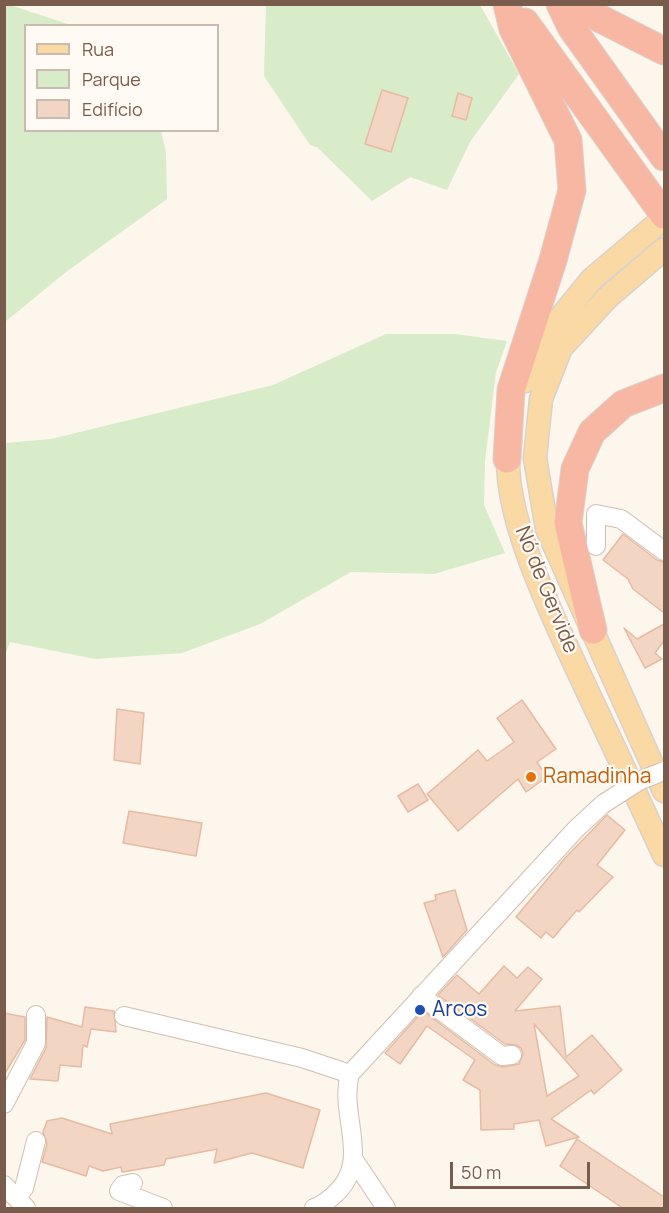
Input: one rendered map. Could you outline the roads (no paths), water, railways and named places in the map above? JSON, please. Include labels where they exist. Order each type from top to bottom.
[{"type":"highway","points":[[507,4],[513,29],[568,140],[572,190],[553,260],[511,390],[507,459]]},
{"type":"highway","points":[[513,4],[664,217]]},
{"type":"highway","points":[[560,4],[572,27],[664,157]]},
{"type":"highway","points":[[583,4],[593,15],[664,51]]},
{"type":"highway","points":[[593,630],[568,523],[575,469],[592,432],[622,404],[664,388]]},
{"type":"main road","name":"Nó de Gervide","points":[[664,217],[592,279],[543,339],[520,393],[507,459],[520,535],[562,636],[664,855]]},
{"type":"main road","name":"Nó de Gervide","points":[[664,249],[607,298],[561,348],[541,399],[535,458],[547,529],[664,791]]},
{"type":"street","points":[[596,546],[596,514],[621,519],[664,550]]},
{"type":"street","points":[[320,1208],[338,1192],[354,1160],[346,1100],[350,1074],[582,823],[603,804],[639,781],[664,771]]},
{"type":"street","points":[[421,996],[502,1056],[512,1055]]},
{"type":"street","points":[[4,1104],[36,1043],[36,1015]]},
{"type":"street","points":[[124,1016],[302,1058],[350,1074]]},
{"type":"street","points":[[20,1201],[36,1142]]},
{"type":"street","points":[[354,1160],[376,1189],[386,1209]]},
{"type":"street","points":[[133,1183],[123,1185],[119,1191],[163,1209]]},
{"type":"place","name":"Ramadinha","points":[[531,777]]},
{"type":"place","name":"Arcos","points":[[420,1010]]}]
